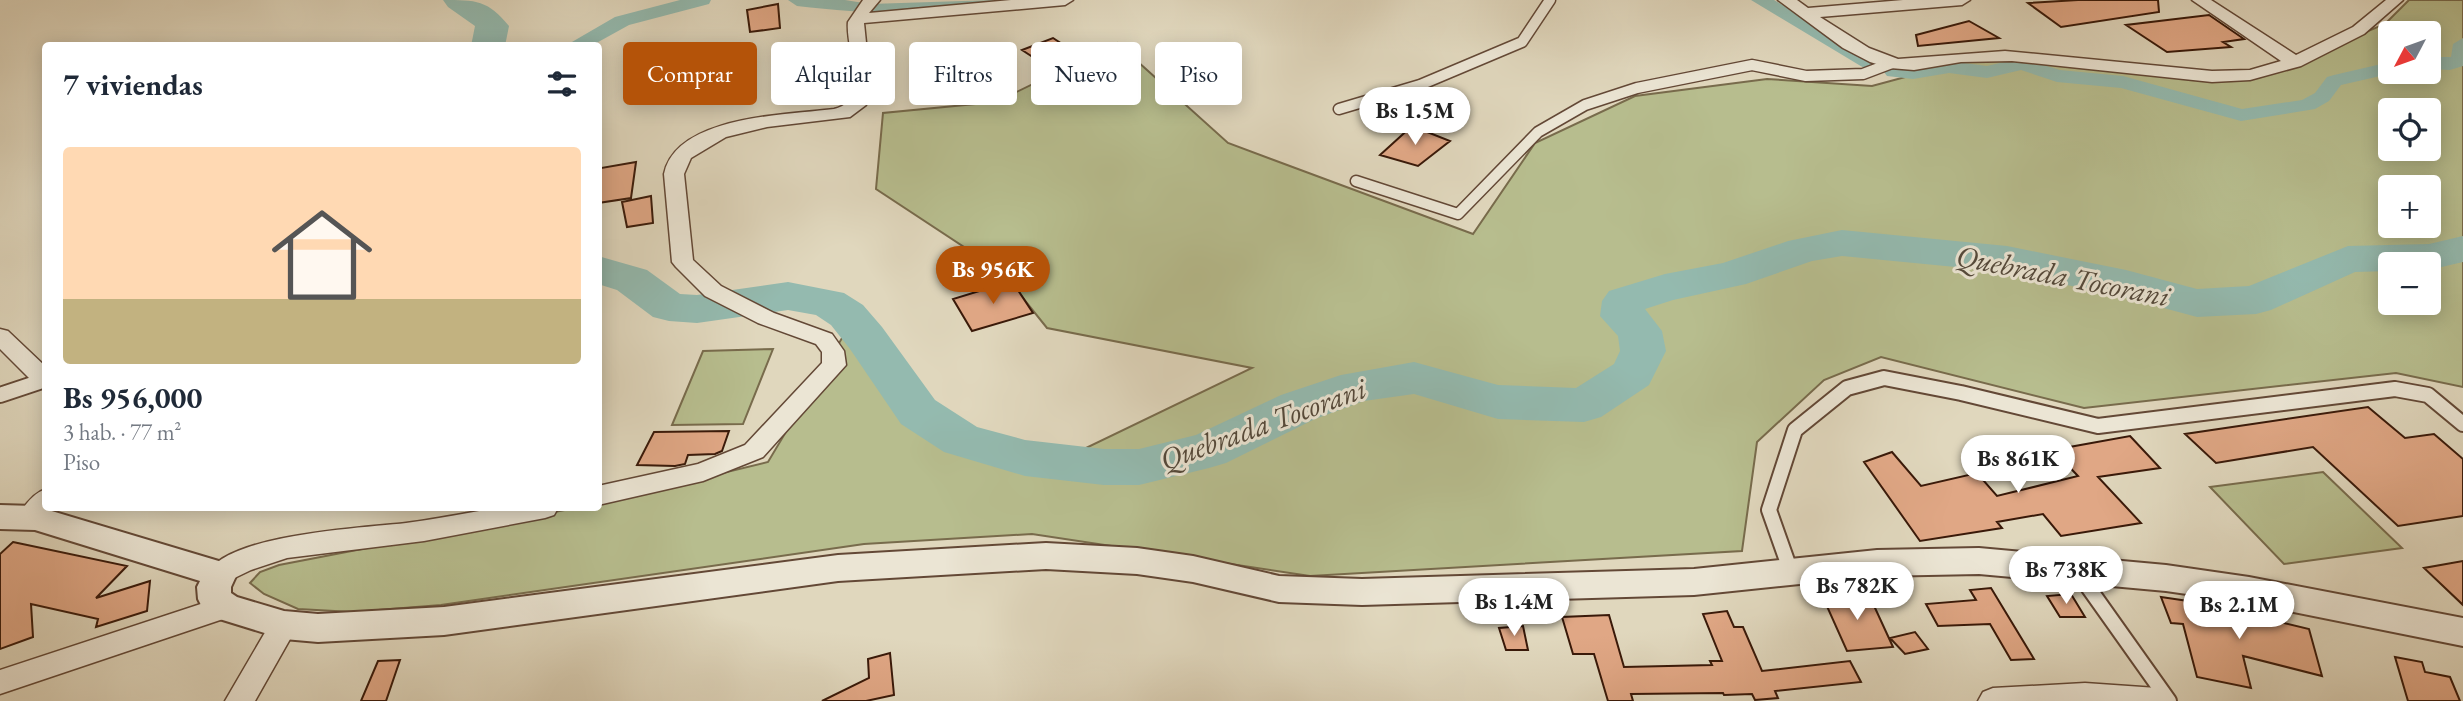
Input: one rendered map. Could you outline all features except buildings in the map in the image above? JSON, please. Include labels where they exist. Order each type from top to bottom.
[{"type":"street","points":[[602,495],[703,472],[754,452],[834,365],[833,351],[824,339],[766,318],[713,291],[683,262],[675,164],[698,144],[734,128],[753,123],[834,115],[849,112],[857,106],[863,79],[855,29],[857,19],[872,0]]},
{"type":"street","points":[[857,19],[1065,0]]},
{"type":"street","points":[[1786,0],[1868,55],[1892,63],[1914,64],[1956,58],[2008,56],[2058,59],[2196,76],[2242,76],[2295,62],[2342,41],[2379,17],[2395,0]]},
{"type":"street","points":[[1807,13],[1962,0]]},
{"type":"street","points":[[2200,0],[2295,62]]},
{"type":"street","points":[[0,336],[42,377]]},
{"type":"street","points":[[25,511],[220,574]]},
{"type":"street","points":[[529,511],[408,533],[290,546],[239,562],[220,574],[214,587],[215,599],[225,607],[284,625],[318,628],[444,621],[838,568],[1046,556],[1137,561],[1194,569],[1279,589],[1362,592],[1695,582],[1877,564],[1979,561],[2074,568],[2249,590],[2463,632]]},
{"type":"street","points":[[0,682],[225,607]]},
{"type":"street","points":[[240,701],[284,625]]},
{"type":"street","points":[[1993,701],[2085,695],[2157,701]]},
{"type":"lane","points":[[1339,109],[1420,85],[1522,42],[1550,0]]},
{"type":"lane","points":[[1356,181],[1458,214],[1538,132],[1585,106],[1637,88],[1752,65],[1806,76],[1863,74],[1892,63]]},
{"type":"lane","points":[[1791,572],[1769,510],[1795,430],[1847,388],[1884,379],[1961,393],[2098,426],[2395,389],[2428,395],[2463,424]]},
{"type":"lane","points":[[0,395],[42,381]]},
{"type":"lane","points":[[2074,568],[2169,701]]},
{"type":"green space","points":[[2409,0],[2463,0],[2463,387],[2396,373],[2084,408],[1881,357],[1824,380],[1757,442],[1742,551],[1310,576],[1032,534],[864,544],[441,605],[353,612],[298,609],[264,594],[250,583],[260,572],[279,565],[559,511],[602,511],[602,502],[768,462],[851,323],[902,395],[943,422],[1006,440],[1084,449],[1252,368],[1047,328],[1002,272],[876,189],[883,113],[965,105],[1017,105],[1017,92],[1031,85],[1031,105],[1141,105],[1141,65],[1155,77],[1155,105],[1186,105],[1228,143],[1473,234],[1535,143],[1635,96],[1767,79],[1872,86],[1987,55],[2221,79],[2276,70],[2378,27],[2378,84],[2441,84],[2441,21],[2388,21]]},
{"type":"green space","points":[[773,349],[743,424],[672,425],[703,351]]},
{"type":"green space","points":[[2323,472],[2402,548],[2284,564],[2210,487]]},
{"type":"waterway","name":"Quebrada Tocorani","points":[[459,0],[485,16],[492,26],[489,42]]},
{"type":"waterway","points":[[583,42],[622,21],[702,0]]},
{"type":"waterway","points":[[797,0],[865,8]]},
{"type":"waterway","points":[[876,8],[928,8],[985,0]]},
{"type":"waterway","points":[[1760,0],[1871,64]]},
{"type":"waterway","points":[[2441,64],[2461,60],[2460,50],[2463,44]]},
{"type":"waterway","points":[[1894,72],[1913,73],[1949,67],[1987,72],[2021,64],[2057,76],[2123,82],[2241,115],[2308,105],[2322,97],[2334,81],[2378,71]]},
{"type":"waterway","name":"Quebrada Tocorani","points":[[602,270],[632,280],[669,307],[697,309],[788,296],[829,303],[847,315],[866,338],[918,412],[961,440],[1025,458],[1104,467],[1139,467],[1209,450],[1298,407],[1358,386],[1414,378],[1498,402],[1584,405],[1633,374],[1643,351],[1640,331],[1622,316],[1624,301],[1665,288],[1731,275],[1803,250],[1842,243],[2007,259],[2126,284],[2197,303],[2256,300],[2348,259],[2429,257],[2463,249]]}]
